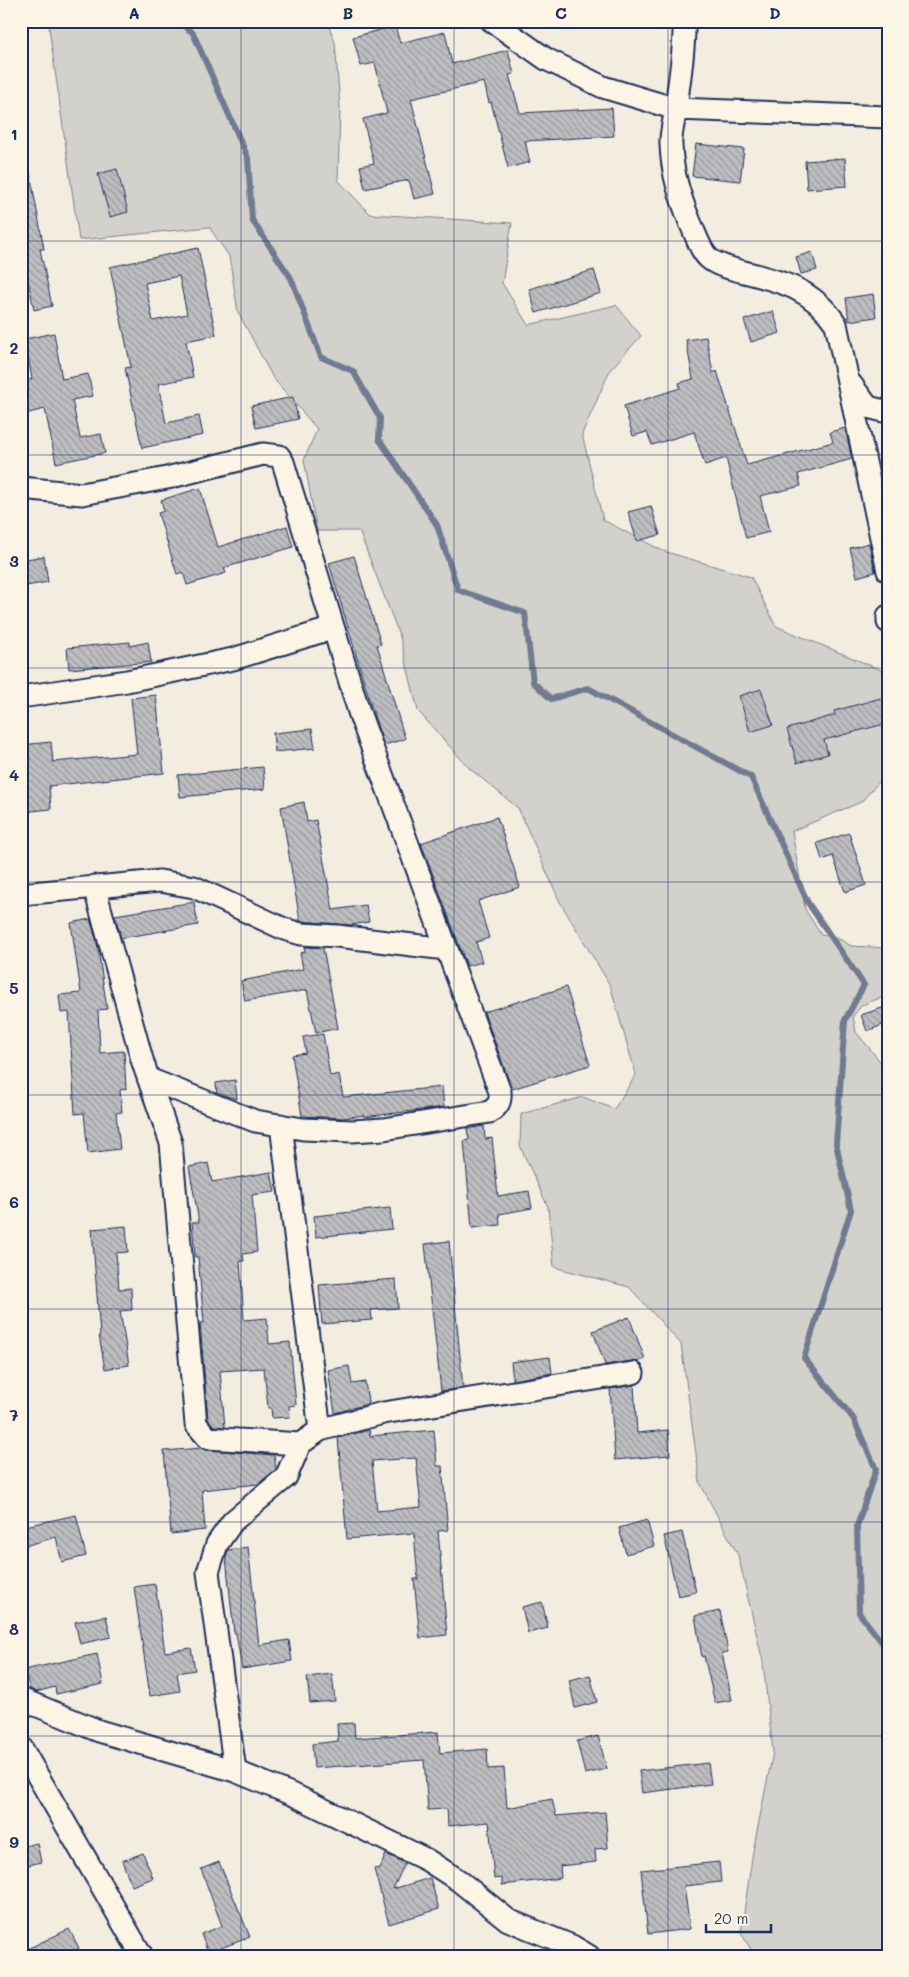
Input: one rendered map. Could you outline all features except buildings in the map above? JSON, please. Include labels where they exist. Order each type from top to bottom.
[{"type":"street","points":[[492,21],[546,59],[594,83],[676,109],[888,117]]},
{"type":"street","points":[[684,21],[671,144],[678,193],[702,249],[709,260],[718,265],[778,280],[801,289],[818,303],[836,324],[888,571]]},
{"type":"street","points":[[848,380],[868,407],[888,412]]},
{"type":"street","points":[[21,488],[82,494],[166,478],[263,454],[279,456],[283,462],[360,715],[500,1092],[501,1100],[490,1112],[384,1129],[352,1131],[303,1129],[255,1121],[149,1080]]},
{"type":"street","points":[[888,616],[888,622]]},
{"type":"street","points":[[21,697],[127,681],[233,659],[334,628]]},
{"type":"street","points":[[21,894],[160,881],[194,887],[284,930],[301,934],[337,936],[446,949]]},
{"type":"street","points":[[94,886],[149,1080],[171,1142],[196,1424],[208,1438],[300,1444]]},
{"type":"street","points":[[280,1125],[320,1430]]},
{"type":"street","points":[[235,1771],[208,1572],[217,1544],[233,1521],[286,1478],[300,1444],[320,1430],[383,1413],[633,1373]]},
{"type":"street","points":[[21,1699],[99,1731],[235,1771],[296,1796],[427,1860],[458,1880],[508,1920],[572,1946],[589,1956]]},
{"type":"street","points":[[21,1747],[142,1956]]},
{"type":"shaded area","points":[[48,21],[327,21],[335,42],[340,107],[338,180],[370,214],[512,223],[502,283],[528,325],[616,305],[641,336],[610,370],[582,434],[603,520],[663,551],[751,577],[776,626],[881,670],[888,685],[888,772],[861,802],[792,831],[805,909],[821,935],[836,937],[851,946],[888,948],[888,995],[862,1005],[853,1016],[856,1032],[888,1073],[888,1956],[755,1956],[741,1933],[753,1851],[773,1752],[763,1662],[738,1555],[700,1483],[681,1344],[629,1287],[554,1267],[548,1207],[520,1146],[521,1114],[583,1097],[614,1109],[636,1075],[610,985],[560,902],[518,808],[469,768],[418,711],[400,637],[359,531],[317,531],[304,460],[317,429],[273,378],[238,312],[229,256],[209,227],[79,240]]},
{"type":"waterway","points":[[178,21],[193,33],[248,158],[252,220],[291,278],[321,357],[353,371],[380,418],[379,439],[437,525],[458,590],[525,613],[533,682],[551,699],[588,688],[751,777],[808,903],[864,985],[845,1020],[836,1144],[851,1210],[804,1358],[853,1418],[876,1469],[857,1526],[859,1613],[888,1650]]}]
